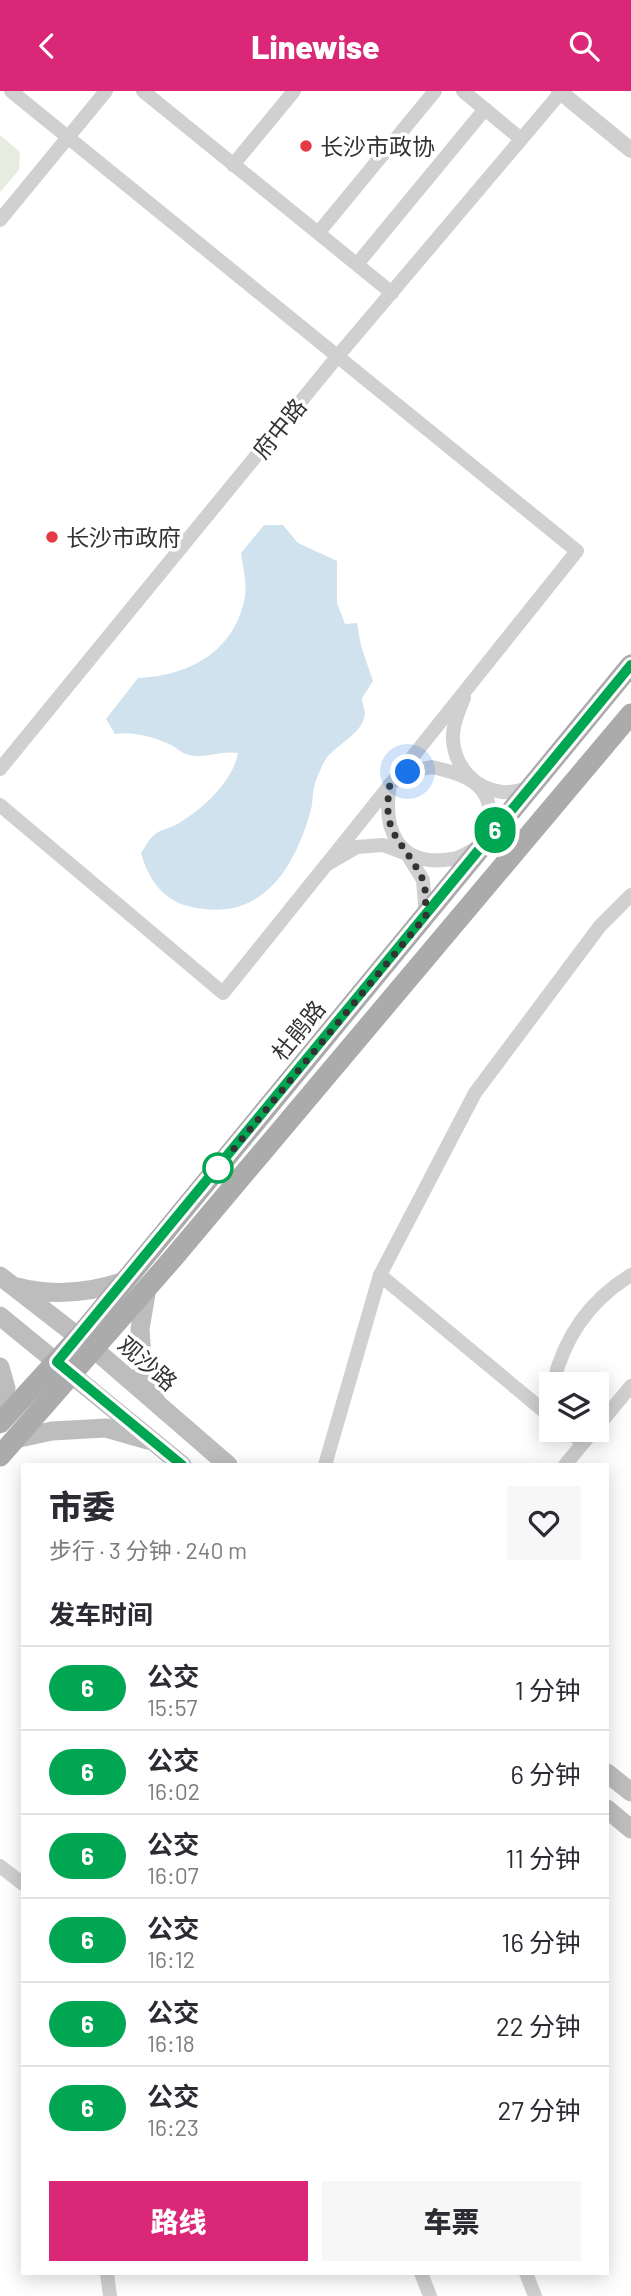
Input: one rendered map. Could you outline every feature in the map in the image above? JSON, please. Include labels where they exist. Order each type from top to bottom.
[{"type":"main road","name":"杜鹃路","points":[[86,1344],[125,1281],[631,665]]},
{"type":"main road","name":"杜鹃路","points":[[0,1423],[64,1368],[147,1288],[631,714]]},
{"type":"main road","points":[[7,1281],[34,1292],[64,1294],[100,1289],[125,1281]]},
{"type":"main road","name":"观沙路","points":[[7,1281],[86,1344],[226,1463]]},
{"type":"main road","points":[[147,1288],[139,1329],[144,1373],[159,1405]]},
{"type":"main road","points":[[0,1316],[180,1463]]},
{"type":"main road","points":[[0,1367],[6,1388],[0,1414]]},
{"type":"main road","name":"杜鹃路","points":[[0,1456],[15,1439],[64,1368]]},
{"type":"main road","points":[[15,1439],[52,1431],[106,1429],[153,1441]]},
{"type":"main road","points":[[609,1775],[631,1792]]},
{"type":"main road","points":[[609,1811],[631,1829]]},
{"type":"street","points":[[0,805],[223,993],[577,551],[11,91]]},
{"type":"street","points":[[0,220],[106,91]]},
{"type":"street","points":[[143,91],[392,293]]},
{"type":"street","points":[[233,165],[294,91]]},
{"type":"street","points":[[319,232],[435,91]]},
{"type":"street","points":[[463,91],[522,139]]},
{"type":"street","points":[[561,91],[631,150]]},
{"type":"street","name":"府中路","points":[[0,769],[337,357],[561,91]]},
{"type":"street","points":[[358,263],[485,109]]},
{"type":"street","points":[[326,865],[357,847],[383,845],[407,855],[453,860],[481,846],[489,807],[479,786],[461,768],[453,740],[456,720],[467,688]]},
{"type":"street","points":[[390,784],[408,772],[432,767],[454,772],[479,786],[503,792],[529,788]]},
{"type":"street","points":[[390,784],[387,819],[398,843],[423,880],[426,916]]},
{"type":"street","points":[[326,1463],[380,1275],[475,1093],[600,926],[631,895]]},
{"type":"street","points":[[380,1275],[539,1407]]},
{"type":"street","points":[[556,1372],[562,1353],[580,1321],[609,1289],[631,1275]]},
{"type":"street","points":[[609,1413],[631,1387]]},
{"type":"street","points":[[567,1463],[583,1443]]},
{"type":"street","points":[[0,1866],[21,1882]]},
{"type":"street","points":[[107,2275],[110,2296]]},
{"type":"street","points":[[422,2275],[430,2296]]},
{"type":"street","points":[[527,2275],[536,2296]]},
{"type":"shaded area","points":[[0,135],[20,152],[19,170],[0,192]]},
{"type":"water","points":[[264,525],[283,525],[298,543],[337,561],[337,603],[345,624],[357,623],[361,646],[373,681],[362,698],[365,714],[363,722],[328,756],[321,768],[303,835],[283,873],[270,888],[237,907],[216,910],[192,907],[165,895],[148,872],[141,853],[154,835],[188,817],[216,793],[230,774],[238,753],[201,756],[186,754],[150,737],[128,733],[115,734],[106,719],[138,678],[175,672],[192,666],[221,646],[232,632],[245,596],[241,553]]},
{"type":"bus line","name":"6","points":[[180,1463],[57,1362],[631,665]]},
{"type":"place","name":"长沙市政协","points":[[306,146]]},
{"type":"place","name":"长沙市政府","points":[[52,537]]},
{"type":"route","points":[[218,1168],[426,916],[423,880],[398,843],[387,819],[390,784],[408,772]]}]
